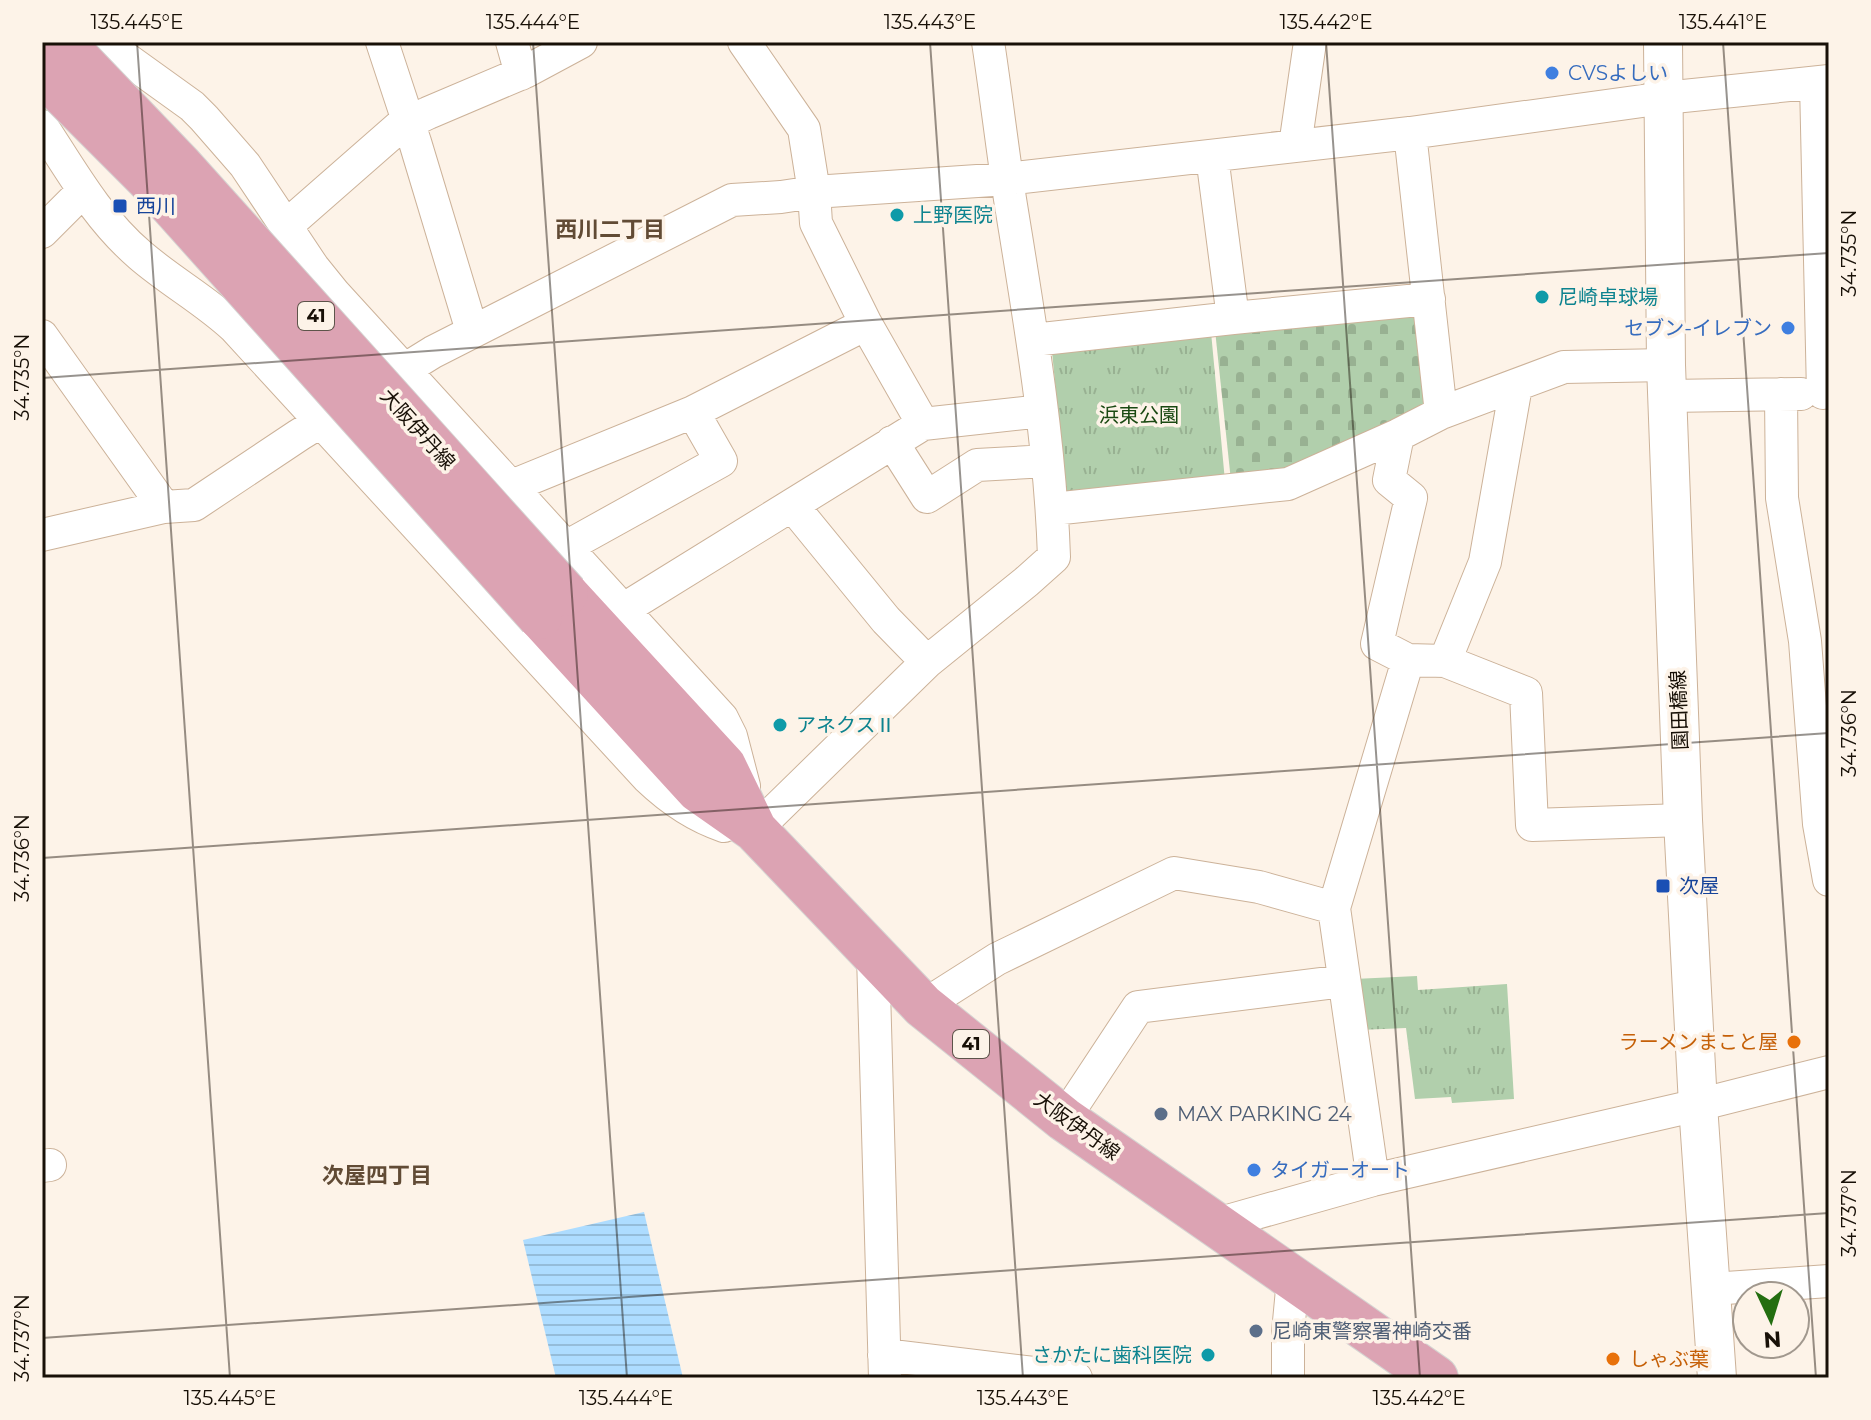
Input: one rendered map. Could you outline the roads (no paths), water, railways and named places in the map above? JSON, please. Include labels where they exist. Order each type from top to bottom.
[{"type":"main road","name":"大阪伊丹線","points":[[62,42],[180,165],[553,605],[698,790],[755,830],[923,1006],[1064,1119],[1436,1378]]},
{"type":"main road","name":"大阪伊丹線","points":[[42,73],[149,180],[553,605]]},
{"type":"street","points":[[42,97],[101,42],[192,106],[235,152],[334,293],[722,718],[737,754],[755,830]]},
{"type":"street","points":[[382,42],[472,331]]},
{"type":"street","points":[[512,42],[521,74]]},
{"type":"street","points":[[286,226],[390,134],[408,122],[521,74],[581,42]]},
{"type":"street","points":[[744,42],[804,129],[816,223],[866,324],[923,424]]},
{"type":"street","points":[[755,830],[927,662],[1054,557],[1053,509],[1033,340],[988,42]]},
{"type":"street","points":[[1295,146],[1310,42]]},
{"type":"street","name":"園田橋線","points":[[1663,42],[1667,381],[1683,820],[1717,1378]]},
{"type":"street","points":[[42,535],[164,507],[194,505],[320,422],[472,331],[732,200],[1007,179],[1410,133],[1664,98],[1822,82],[1826,393],[1781,394],[1564,367],[1441,413],[1288,484],[1053,509]]},
{"type":"street","points":[[42,126],[99,212],[138,253],[219,312],[234,327],[668,797],[703,819],[755,830]]},
{"type":"street","points":[[1410,133],[1441,413]]},
{"type":"street","points":[[1212,156],[1233,318]]},
{"type":"street","points":[[42,232],[83,191]]},
{"type":"street","points":[[1033,340],[1429,299]]},
{"type":"street","points":[[512,486],[693,412],[866,324]]},
{"type":"street","points":[[42,336],[164,507]]},
{"type":"street","points":[[1445,661],[1485,562],[1516,386]]},
{"type":"street","points":[[1781,394],[1782,498],[1820,723],[1819,824],[1828,871]]},
{"type":"street","points":[[624,609],[923,424],[1042,411]]},
{"type":"street","points":[[566,547],[721,461],[693,412]]},
{"type":"street","points":[[1398,435],[1389,480],[1411,498],[1377,644],[1408,660],[1445,661],[1526,693],[1532,825],[1683,820]]},
{"type":"street","points":[[892,442],[927,497],[977,465],[1047,461]]},
{"type":"street","points":[[792,505],[886,620],[927,662]]},
{"type":"street","points":[[1373,1180],[1334,908],[1408,660]]},
{"type":"street","points":[[923,1006],[997,959],[1174,873],[1259,887],[1334,908]]},
{"type":"street","points":[[873,955],[885,1367],[1076,1378]]},
{"type":"street","points":[[1064,1119],[1138,1007],[1344,981]]},
{"type":"street","points":[[1217,1224],[1373,1180],[1829,1072]]},
{"type":"street","points":[[1288,1378],[1293,1279]]},
{"type":"street","points":[[1711,1289],[1829,1281]]},
{"type":"water","points":[[644,1212],[683,1378],[556,1378],[523,1240]]},
{"type":"place","name":"CVSよしい","points":[[1552,73]]},
{"type":"place","name":"西川","points":[[120,206]]},
{"type":"place","name":"上野医院","points":[[897,215]]},
{"type":"place","name":"尼崎卓球場","points":[[1542,297]]},
{"type":"place","name":"セブン-イレブン","points":[[1788,328]]},
{"type":"place","name":"アネクスⅡ","points":[[780,725]]},
{"type":"place","name":"次屋","points":[[1663,886]]},
{"type":"place","name":"ラーメンまこと屋","points":[[1794,1042]]},
{"type":"place","name":"MAX PARKING 24","points":[[1161,1114]]},
{"type":"place","name":"タイガーオート","points":[[1254,1170]]},
{"type":"place","name":"尼崎東警察署神崎交番","points":[[1256,1331]]},
{"type":"place","name":"さかたに歯科医院","points":[[1208,1355]]},
{"type":"place","name":"しゃぶ葉","points":[[1613,1359]]},
{"type":"district","name":"西川二丁目","points":[[610,229]]},
{"type":"district","name":"次屋四丁目","points":[[377,1175]]},
{"type":"park label","name":"浜東公園","points":[[1139,415]]}]
